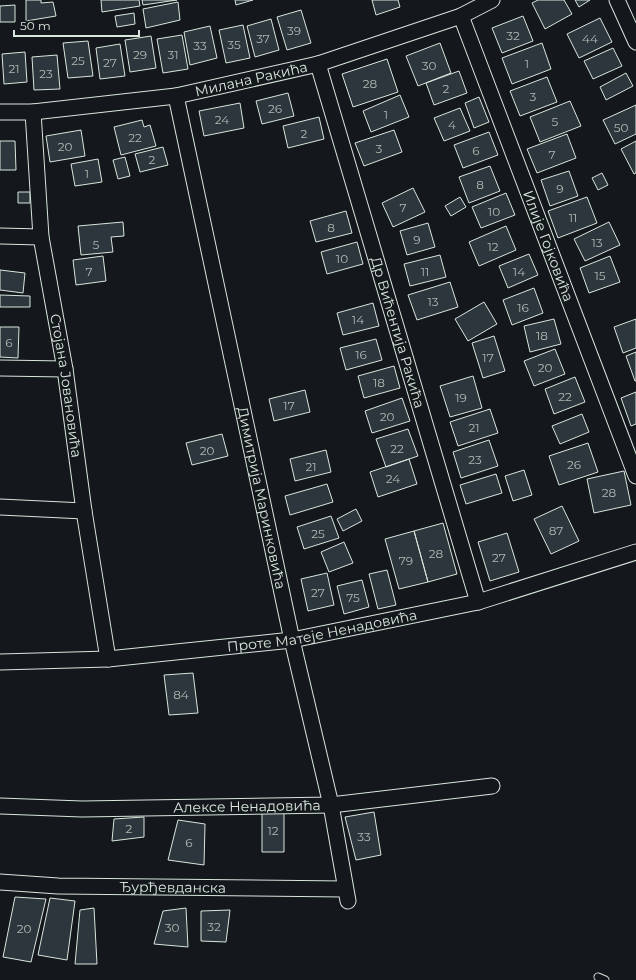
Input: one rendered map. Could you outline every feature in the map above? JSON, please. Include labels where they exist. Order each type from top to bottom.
[{"type":"street","name":"Милана Ракића","points":[[0,112],[33,112],[176,96],[318,64],[461,16],[492,0]]},
{"type":"street","points":[[617,0],[636,42]]},
{"type":"street","name":"Илије Гојковића","points":[[461,16],[636,476]]},
{"type":"street","name":"Др Вићентија Ракића","points":[[318,64],[478,602]]},
{"type":"street","name":"Димитрија Маринковића","points":[[176,96],[292,640],[330,805],[347,895]]},
{"type":"street","name":"Стојана Јовановића","points":[[33,112],[41,237],[65,369],[84,511],[108,659]]},
{"type":"street","points":[[0,236],[41,237]]},
{"type":"street","points":[[0,368],[65,369]]},
{"type":"street","points":[[0,507],[84,511]]},
{"type":"street","name":"Проте Матеје Ненадовића","points":[[0,662],[108,659],[292,640],[478,602],[636,552]]},
{"type":"street","name":"Алексе Ненадовића","points":[[0,806],[82,810],[330,805],[492,786]]},
{"type":"street","name":"Ђурђевданска","points":[[0,882],[58,886],[347,895]]},
{"type":"building","points":[[26,0],[41,0],[41,3],[53,2],[56,16],[26,21]]},
{"type":"building","points":[[101,0],[139,0],[140,6],[102,12]]},
{"type":"building","points":[[142,0],[177,0],[143,5]]},
{"type":"building","points":[[235,0],[253,0],[236,5]]},
{"type":"building","points":[[372,0],[398,0],[400,7],[376,15]]},
{"type":"building","points":[[538,0],[564,0],[572,14],[545,29],[532,3]]},
{"type":"building","points":[[575,0],[590,0],[579,7]]},
{"type":"building","points":[[178,2],[180,20],[146,28],[143,9]]},
{"type":"building","points":[[15,5],[15,22],[0,22],[0,6]]},
{"type":"building","points":[[301,10],[311,43],[287,50],[277,17]]},
{"type":"building","points":[[134,13],[135,24],[117,27],[115,16]]},
{"type":"building","points":[[523,16],[533,41],[502,53],[492,28]]},
{"type":"building","points":[[600,18],[612,42],[579,58],[567,34]]},
{"type":"building","points":[[271,19],[279,50],[255,57],[247,26]]},
{"type":"building","points":[[243,25],[250,58],[226,63],[219,30]]},
{"type":"building","points":[[210,26],[217,58],[190,65],[184,32]]},
{"type":"building","points":[[182,35],[188,69],[163,73],[157,39]]},
{"type":"building","points":[[151,36],[156,68],[130,72],[125,40]]},
{"type":"building","points":[[88,41],[93,76],[68,78],[63,43]]},
{"type":"building","points":[[440,43],[451,73],[418,86],[406,56]]},
{"type":"building","points":[[542,43],[551,69],[512,84],[502,58]]},
{"type":"building","points":[[120,44],[125,76],[100,79],[96,48]]},
{"type":"building","points":[[613,48],[622,66],[593,79],[584,61]]},
{"type":"building","points":[[25,52],[27,82],[4,84],[2,54]]},
{"type":"building","points":[[57,55],[60,89],[34,90],[32,57]]},
{"type":"building","points":[[387,59],[398,92],[353,107],[342,74]]},
{"type":"building","points":[[459,71],[467,93],[434,105],[426,83]]},
{"type":"building","points":[[626,73],[633,86],[606,100],[600,87]]},
{"type":"building","points":[[547,77],[557,102],[520,116],[510,91]]},
{"type":"building","points":[[288,93],[294,116],[262,124],[256,101]]},
{"type":"building","points":[[400,95],[409,117],[371,132],[363,111]]},
{"type":"building","points":[[479,97],[489,122],[474,128],[465,103]]},
{"type":"building","points":[[570,101],[581,126],[540,142],[530,117]]},
{"type":"building","points":[[240,103],[244,128],[204,136],[199,111]]},
{"type":"building","points":[[636,105],[636,134],[615,144],[603,120]]},
{"type":"building","points":[[460,108],[470,131],[444,141],[434,118]]},
{"type":"building","points":[[319,117],[324,139],[288,148],[283,126]]},
{"type":"building","points":[[142,120],[144,127],[150,125],[156,146],[121,155],[114,127]]},
{"type":"building","points":[[81,130],[85,156],[50,162],[46,136]]},
{"type":"building","points":[[394,130],[402,152],[364,166],[355,143]]},
{"type":"building","points":[[489,132],[498,155],[463,168],[454,145]]},
{"type":"building","points":[[567,134],[576,158],[537,173],[527,149]]},
{"type":"building","points":[[0,141],[15,141],[16,170],[0,170]]},
{"type":"building","points":[[636,141],[636,173],[634,174],[621,149]]},
{"type":"building","points":[[163,147],[168,165],[140,172],[135,154]]},
{"type":"building","points":[[125,157],[130,176],[118,179],[113,160]]},
{"type":"building","points":[[98,159],[102,182],[75,186],[71,164]]},
{"type":"building","points":[[490,166],[500,191],[469,203],[459,177]]},
{"type":"building","points":[[569,171],[578,196],[550,206],[541,180]]},
{"type":"building","points":[[602,173],[608,185],[598,190],[592,178]]},
{"type":"building","points":[[413,188],[425,212],[393,227],[382,203]]},
{"type":"building","points":[[18,192],[30,192],[30,203],[18,203]]},
{"type":"building","points":[[506,193],[515,215],[481,228],[472,207]]},
{"type":"building","points":[[460,197],[466,207],[451,216],[445,206]]},
{"type":"building","points":[[587,197],[597,223],[558,238],[548,211]]},
{"type":"building","points":[[346,211],[352,233],[316,242],[310,221]]},
{"type":"building","points":[[123,222],[124,236],[111,237],[113,252],[81,255],[78,226]]},
{"type":"building","points":[[609,222],[620,245],[585,261],[574,239]]},
{"type":"building","points":[[428,223],[435,247],[407,255],[400,231]]},
{"type":"building","points":[[506,226],[516,250],[479,266],[469,242]]},
{"type":"building","points":[[357,242],[363,264],[327,274],[321,252]]},
{"type":"building","points":[[529,254],[538,275],[508,288],[499,266]]},
{"type":"building","points":[[440,255],[446,277],[410,286],[404,264]]},
{"type":"building","points":[[103,256],[106,281],[76,285],[73,260]]},
{"type":"building","points":[[610,256],[620,282],[589,293],[580,268]]},
{"type":"building","points":[[0,270],[25,273],[23,293],[0,290]]},
{"type":"building","points":[[450,282],[458,307],[417,320],[408,295]]},
{"type":"building","points":[[534,288],[543,313],[512,325],[503,300]]},
{"type":"building","points":[[0,295],[30,296],[30,307],[0,307]]},
{"type":"building","points":[[484,302],[497,324],[468,341],[455,319]]},
{"type":"building","points":[[373,303],[379,326],[343,335],[337,313]]},
{"type":"building","points":[[554,319],[561,344],[530,352],[524,326]]},
{"type":"building","points":[[636,319],[636,348],[623,353],[614,327]]},
{"type":"building","points":[[0,327],[19,327],[18,358],[0,357]]},
{"type":"building","points":[[494,336],[505,371],[483,378],[472,343]]},
{"type":"building","points":[[376,339],[382,360],[346,370],[340,348]]},
{"type":"building","points":[[555,349],[565,374],[534,386],[524,361]]},
{"type":"building","points":[[636,352],[636,381],[635,381],[626,356]]},
{"type":"building","points":[[394,366],[400,388],[364,398],[358,376]]},
{"type":"building","points":[[473,376],[482,408],[450,417],[440,386]]},
{"type":"building","points":[[575,377],[585,402],[554,414],[545,389]]},
{"type":"building","points":[[305,390],[310,412],[274,421],[269,399]]},
{"type":"building","points":[[636,392],[636,424],[631,426],[621,398]]},
{"type":"building","points":[[402,398],[410,421],[372,433],[365,411]]},
{"type":"building","points":[[490,409],[498,433],[458,446],[450,422]]},
{"type":"building","points":[[582,414],[589,432],[560,444],[552,426]]},
{"type":"building","points":[[408,429],[418,456],[386,467],[376,439]]},
{"type":"building","points":[[222,434],[228,456],[192,465],[186,443]]},
{"type":"building","points":[[489,440],[498,466],[461,478],[453,452]]},
{"type":"building","points":[[588,443],[598,472],[559,485],[549,456]]},
{"type":"building","points":[[326,450],[331,472],[295,481],[290,459]]},
{"type":"building","points":[[409,459],[417,484],[378,497],[370,472]]},
{"type":"building","points":[[524,470],[532,495],[513,501],[505,476]]},
{"type":"building","points":[[624,471],[631,505],[594,513],[587,479]]},
{"type":"building","points":[[496,474],[502,493],[466,504],[460,485]]},
{"type":"building","points":[[327,484],[333,502],[290,515],[285,496]]},
{"type":"building","points":[[562,506],[579,541],[551,554],[534,519]]},
{"type":"building","points":[[356,509],[362,521],[343,531],[337,519]]},
{"type":"building","points":[[331,516],[339,538],[304,549],[297,527]]},
{"type":"building","points":[[443,523],[457,574],[428,582],[414,531]]},
{"type":"building","points":[[414,531],[428,582],[399,589],[385,539]]},
{"type":"building","points":[[507,533],[519,572],[490,581],[478,542]]},
{"type":"building","points":[[344,542],[353,563],[329,572],[321,552]]},
{"type":"building","points":[[387,570],[396,605],[378,609],[369,574]]},
{"type":"building","points":[[327,573],[334,605],[308,611],[301,579]]},
{"type":"building","points":[[362,580],[369,607],[344,614],[337,586]]},
{"type":"building","points":[[193,673],[198,713],[169,715],[164,675]]},
{"type":"building","points":[[262,808],[284,808],[284,852],[262,852]]},
{"type":"building","points":[[374,812],[381,855],[356,860],[345,817]]},
{"type":"building","points":[[144,817],[144,837],[112,841],[114,819]]},
{"type":"building","points":[[178,820],[205,824],[204,865],[168,860]]},
{"type":"building","points":[[15,897],[46,899],[31,962],[3,957]]},
{"type":"building","points":[[50,898],[75,901],[67,960],[38,955]]},
{"type":"building","points":[[94,908],[97,964],[75,964],[80,910]]},
{"type":"building","points":[[186,908],[188,947],[154,944],[163,911]]},
{"type":"building","points":[[230,910],[226,942],[201,941],[201,911]]}]
